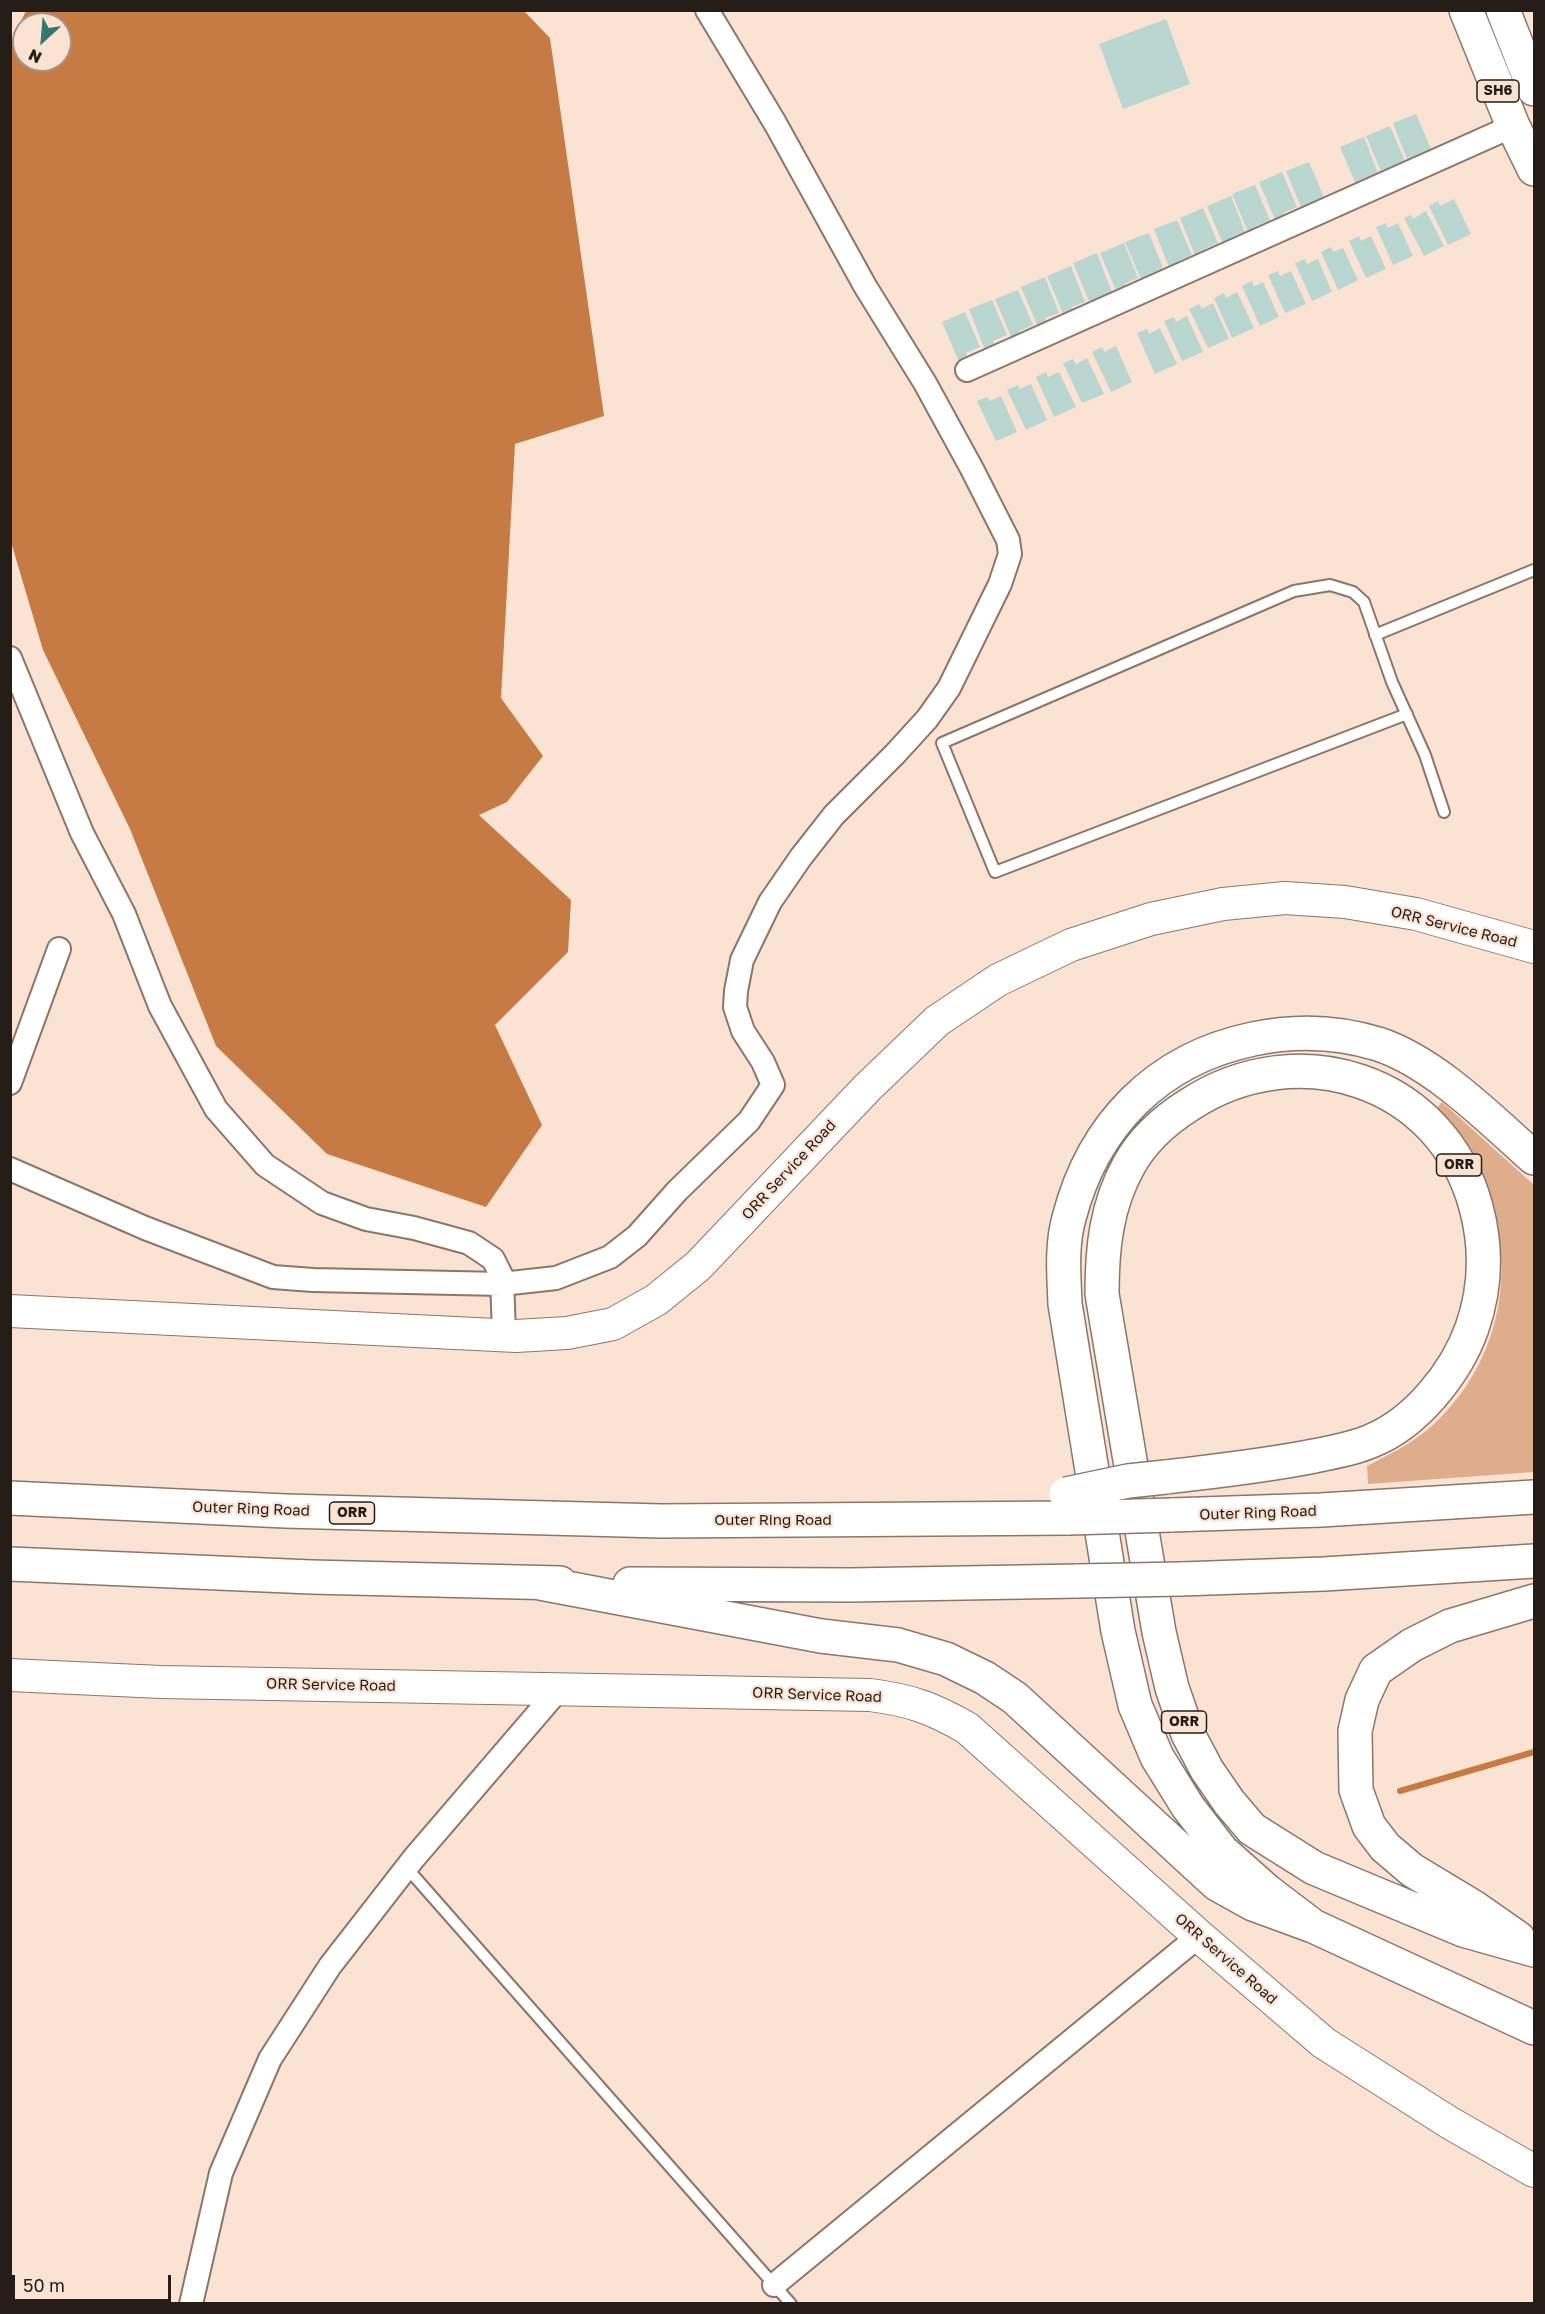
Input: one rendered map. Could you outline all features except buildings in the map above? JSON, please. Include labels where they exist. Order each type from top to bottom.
[{"type":"main road","name":"SH6","points":[[1466,10],[1512,126],[1534,169]]},
{"type":"main road","name":"SH6","points":[[1503,10],[1534,89]]},
{"type":"main road","name":"ORR Service Road","points":[[10,1311],[504,1335],[567,1333],[613,1323],[656,1300],[698,1266],[867,1088],[937,1021],[998,980],[1071,945],[1151,919],[1223,903],[1285,898],[1344,902],[1416,914],[1534,947]]},
{"type":"main road","name":"ORR","points":[[1313,1926],[1267,1892],[1222,1851],[1188,1807],[1157,1757],[1135,1705],[1118,1631],[1065,1304],[1064,1265],[1068,1221],[1080,1183],[1097,1147],[1116,1119],[1138,1095],[1193,1058],[1231,1044],[1270,1036],[1308,1031],[1345,1035],[1380,1045],[1410,1059],[1457,1091],[1534,1158]]},
{"type":"main road","name":"ORR","points":[[1067,1506],[1128,1481],[1166,1478],[1285,1462],[1371,1442],[1398,1426],[1415,1411],[1447,1375],[1467,1341],[1479,1308],[1485,1270],[1482,1230],[1472,1192],[1455,1157],[1436,1128],[1408,1105],[1375,1086],[1349,1077],[1303,1070],[1268,1073],[1234,1082],[1204,1094],[1176,1113],[1151,1135],[1130,1163],[1116,1192],[1107,1222],[1102,1257],[1102,1294],[1159,1632],[1172,1688],[1188,1734],[1207,1770],[1229,1803],[1252,1829],[1314,1868],[1463,1930],[1534,1949]]},
{"type":"main road","name":"Outer Ring Road","points":[[10,1498],[296,1511],[638,1521],[1002,1518],[1067,1506],[1171,1515],[1321,1510],[1534,1497]]},
{"type":"main road","points":[[10,1564],[311,1577],[540,1583],[831,1585],[1180,1579],[1324,1574],[1534,1561]]},
{"type":"main road","name":"ORR","points":[[540,1583],[821,1636],[898,1645],[946,1659],[985,1678],[1015,1698],[1052,1729],[1217,1884],[1253,1904],[1313,1926],[1534,2028]]},
{"type":"main road","points":[[1534,1601],[1450,1626],[1412,1645],[1376,1670],[1362,1700],[1355,1731],[1356,1790],[1369,1826],[1385,1848],[1412,1870],[1475,1908],[1534,1949]]},
{"type":"main road","name":"ORR Service Road","points":[[10,1675],[161,1682],[870,1695],[904,1700],[936,1711],[967,1728],[1199,1936],[1324,2043],[1440,2117],[1534,2171]]},
{"type":"street","points":[[10,1169],[144,1228],[273,1277],[502,1284],[556,1278],[610,1257],[637,1236],[677,1191],[749,1121],[772,1085],[763,1062],[743,1031],[735,1007],[742,960],[776,893],[801,857],[834,815],[895,754],[927,719],[944,696],[1000,584],[1010,554],[1008,540],[925,383],[865,286],[775,123],[707,10]]},
{"type":"street","points":[[967,370],[1512,126]]},
{"type":"street","points":[[10,657],[82,833],[124,914],[160,1006],[216,1109],[265,1165],[322,1203],[366,1219],[414,1228],[469,1243],[493,1259],[502,1277],[504,1335]]},
{"type":"street","points":[[10,1083],[59,949]]},
{"type":"street","points":[[191,2304],[221,2173],[270,2059],[330,1966],[407,1868],[559,1689]]},
{"type":"street","points":[[774,2285],[1199,1936]]},
{"type":"lane","points":[[1376,635],[1534,570]]},
{"type":"lane","points":[[1407,714],[995,872],[942,743],[1294,591],[1330,585],[1353,592],[1364,602],[1392,682],[1407,714],[1425,755],[1444,812]]},
{"type":"lane","points":[[407,1868],[791,2304]]},
{"type":"shaded area","points":[[26,11],[524,11],[550,38],[604,416],[515,444],[501,698],[543,756],[507,802],[479,815],[571,900],[568,952],[495,1025],[542,1125],[486,1207],[327,1154],[216,1046],[130,829],[43,650],[11,542],[10,44],[12,40],[12,72],[72,72],[72,12]]},
{"type":"shaded area","points":[[1442,1102],[1534,1185],[1534,1472],[1368,1484],[1367,1466],[1398,1450],[1426,1431],[1443,1415],[1467,1385],[1485,1352],[1496,1318],[1501,1282],[1500,1245],[1494,1209],[1482,1174],[1464,1140],[1437,1108]]},
{"type":"waterway","points":[[1400,1791],[1534,1752]]}]
